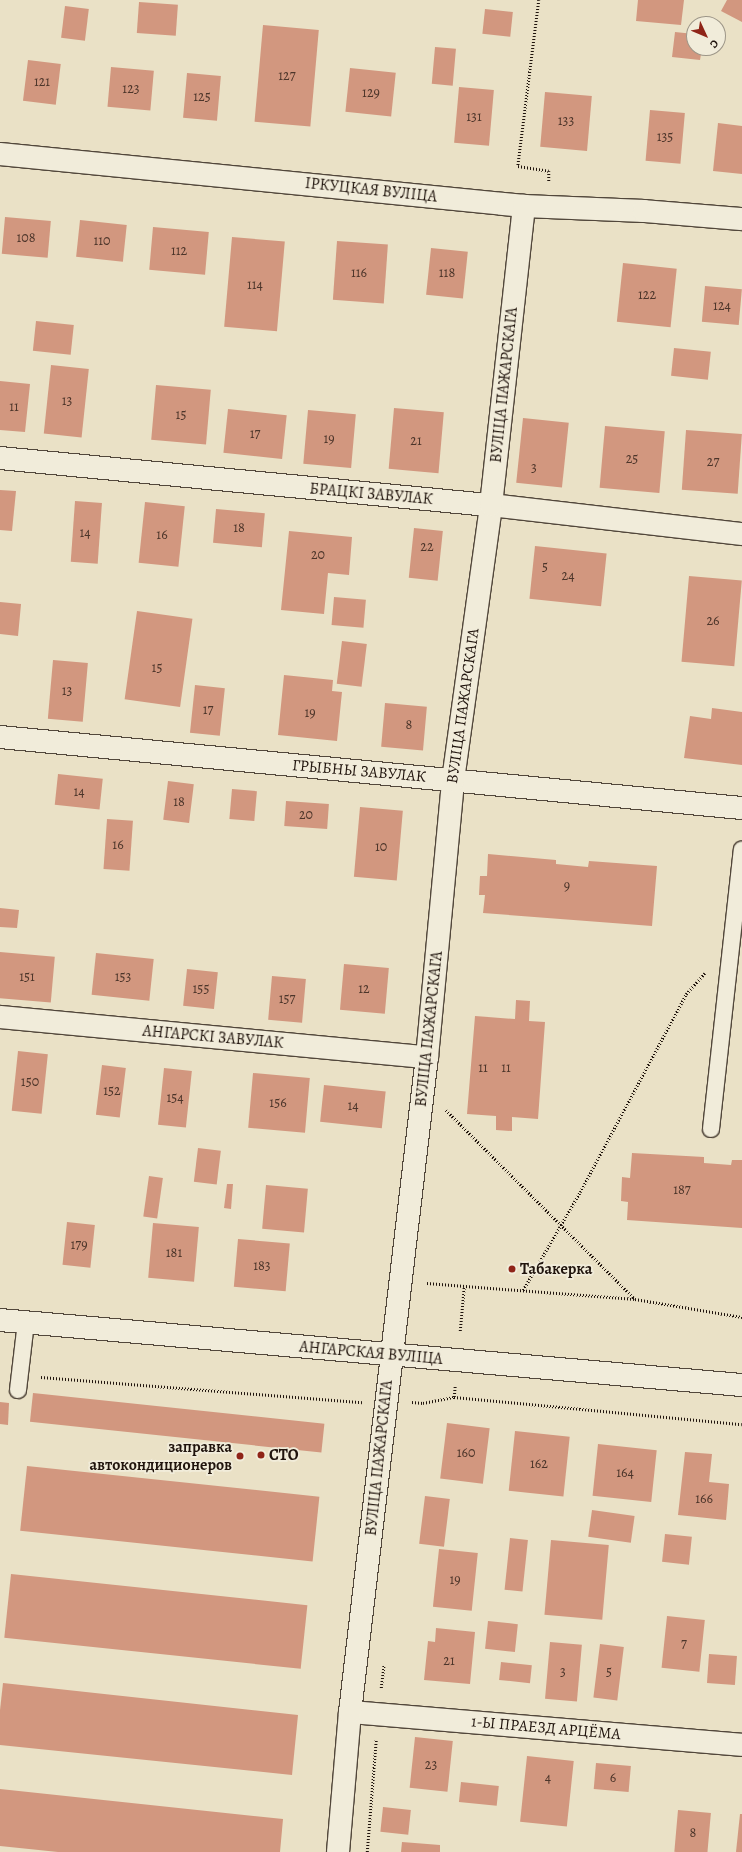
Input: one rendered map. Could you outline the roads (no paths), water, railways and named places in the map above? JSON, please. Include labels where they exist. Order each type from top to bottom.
[{"type":"street","name":"ІРКУЦКАЯ ВУЛІЦА","points":[[0,154],[524,206],[644,211],[742,219]]},
{"type":"street","name":"ВУЛІЦА ПАЖАРСКАГА","points":[[338,1852],[350,1712],[390,1354],[427,1057],[453,780],[491,505],[524,206]]},
{"type":"street","name":"БРАЦКІ ЗАВУЛАК","points":[[0,458],[491,505],[742,534]]},
{"type":"street","name":"ГРЫБНЫ ЗАВУЛАК","points":[[0,737],[742,808]]},
{"type":"street","name":"АНГАРСКІ ЗАВУЛАК","points":[[0,1017],[427,1057]]},
{"type":"street","name":"АНГАРСКАЯ ВУЛІЦА","points":[[0,1320],[742,1385]]},
{"type":"street","name":"1-Ы ПРАЕЗД АРЦЁМА","points":[[350,1712],[742,1745]]},
{"type":"lane","points":[[711,1129],[742,850]]},
{"type":"lane","points":[[18,1390],[26,1322]]},
{"type":"place","name":"Табакерка","points":[[512,1269]]},
{"type":"place","name":"СТО","points":[[261,1455]]},
{"type":"place","name":"заправка автокондиционеров","points":[[240,1456]]}]
